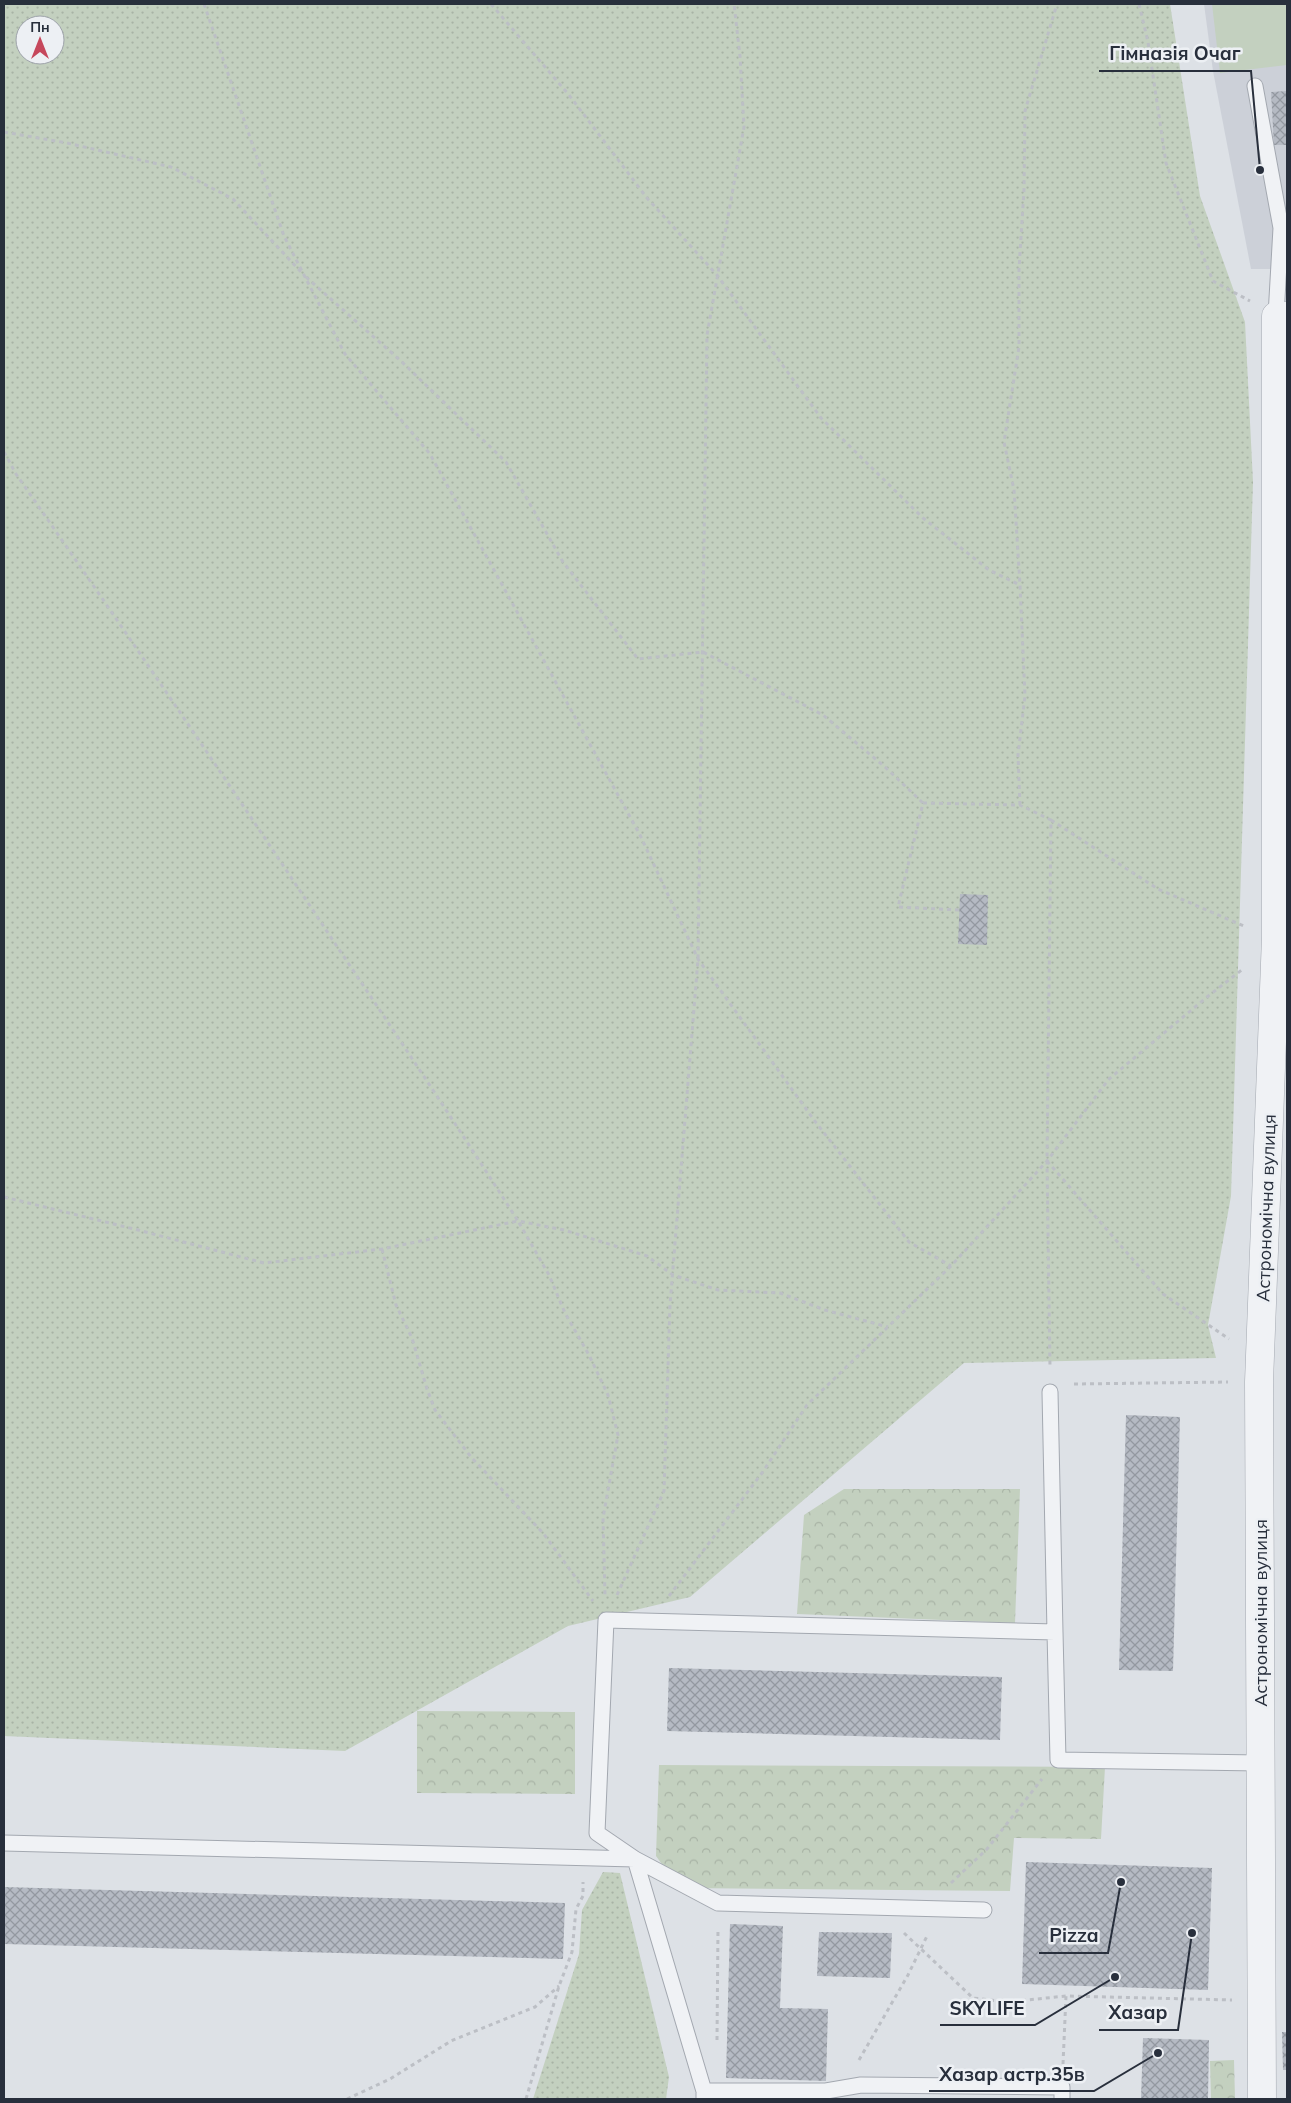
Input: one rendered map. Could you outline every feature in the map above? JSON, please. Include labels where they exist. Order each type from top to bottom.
[{"type":"street","name":"Астрономічна вулиця","points":[[1262,2099],[1259,1382],[1276,937],[1282,316]]},
{"type":"lane","points":[[1255,86],[1284,228],[1282,316]]},
{"type":"lane","points":[[1050,1388],[1058,1760],[1260,1763]]},
{"type":"lane","points":[[984,1910],[718,1903],[635,1860],[597,1833],[606,1620],[1055,1632]]},
{"type":"lane","points":[[4,1843],[635,1860]]},
{"type":"lane","points":[[635,1860],[708,2094],[826,2091],[861,2085],[1062,2093]]},
{"type":"path","points":[[204,4],[284,236],[304,275],[345,354],[430,454],[640,835],[698,959],[814,1120],[909,1242],[951,1266]]},
{"type":"path","points":[[491,4],[569,95],[647,198],[717,275],[821,418],[923,518],[989,570],[1020,585]]},
{"type":"path","points":[[606,1620],[664,1491],[673,1275],[698,959],[707,335],[744,127],[740,56],[734,4]]},
{"type":"path","points":[[1020,805],[1018,755],[1025,696],[1014,490],[1004,442],[1019,346],[1019,269],[1024,190],[1025,111],[1057,4]]},
{"type":"path","points":[[1140,4],[1148,42],[1166,163],[1213,281],[1282,316]]},
{"type":"path","points":[[4,132],[67,143],[171,167],[233,199],[304,275],[402,362],[506,462],[563,562],[638,658],[703,652],[823,714],[885,767],[923,803],[1020,805],[1051,820],[1158,889],[1236,924],[1276,937],[1242,970],[1109,1079],[1047,1161],[951,1266],[807,1405],[762,1473],[651,1620]]},
{"type":"path","points":[[4,452],[16,474],[122,626],[468,1144],[518,1222],[549,1275],[565,1313],[589,1355],[608,1395],[618,1436],[603,1518],[606,1620]]},
{"type":"path","points":[[923,803],[898,907],[959,910]]},
{"type":"path","points":[[1051,820],[1047,1161],[1050,1388],[1259,1382]]},
{"type":"path","points":[[1047,1161],[1164,1294],[1231,1341]]},
{"type":"path","points":[[4,1197],[264,1264],[382,1250],[518,1222],[564,1230],[647,1256],[673,1275],[718,1290],[780,1293],[825,1310],[888,1327]]},
{"type":"path","points":[[382,1250],[396,1305],[412,1338],[435,1410],[471,1457],[543,1534],[606,1620]]},
{"type":"path","points":[[526,2099],[559,1986],[572,1952],[576,1909],[583,1896],[583,1879]]},
{"type":"path","points":[[708,2094],[718,1903]]},
{"type":"path","points":[[867,1906],[902,1931],[973,1998],[1008,2002],[1066,1996],[1261,2001]]},
{"type":"path","points":[[347,2099],[390,2079],[451,2041],[535,2007],[559,1986]]},
{"type":"path","points":[[1062,2093],[1066,1996]]},
{"type":"shaded area","points":[[1204,4],[1287,4],[1287,269],[1251,269],[1213,71]]},
{"type":"green space","points":[[4,4],[1170,4],[1200,196],[1245,322],[1253,482],[1231,1196],[1208,1325],[1216,1358],[964,1363],[690,1597],[568,1626],[345,1751],[4,1736]]},
{"type":"green space","points":[[1212,4],[1287,4],[1287,65],[1220,73]]},
{"type":"green space","points":[[844,1489],[1020,1489],[1015,1623],[797,1614],[804,1515]]},
{"type":"green space","points":[[417,1711],[575,1712],[575,1794],[417,1793]]},
{"type":"green space","points":[[659,1765],[1105,1767],[1101,1839],[1014,1838],[1010,1891],[679,1888],[656,1856]]},
{"type":"green space","points":[[603,1872],[620,1873],[669,2077],[666,2099],[533,2099],[579,1954],[582,1910]]},
{"type":"green space","points":[[1234,2060],[1235,2099],[1211,2099],[1210,2061]]},
{"type":"building","points":[[1287,91],[1287,145],[1274,145],[1271,92]]},
{"type":"building","points":[[960,894],[988,895],[987,945],[958,944]]},
{"type":"building","points":[[1126,1415],[1180,1417],[1173,1671],[1119,1670]]},
{"type":"building","points":[[669,1668],[1002,1677],[1000,1740],[667,1731]]},
{"type":"building","points":[[1026,1862],[1212,1868],[1208,1990],[1022,1984]]},
{"type":"building","points":[[4,1887],[565,1903],[563,1959],[4,1944]]},
{"type":"building","points":[[730,1924],[783,1926],[780,2008],[828,2009],[826,2081],[726,2078]]},
{"type":"building","points":[[819,1932],[892,1933],[890,1978],[817,1976]]},
{"type":"building","points":[[1282,2032],[1287,2032],[1287,2070],[1283,2070]]},
{"type":"building","points":[[1143,2038],[1209,2040],[1208,2099],[1141,2099]]},
{"type":"place","name":"Гімназія Очаг","points":[[1260,170]]},
{"type":"place","name":"Pizza","points":[[1121,1882]]},
{"type":"place","name":"Хазар","points":[[1192,1933]]},
{"type":"place","name":"SKYLIFE","points":[[1115,1977]]},
{"type":"place","name":"Хазар астр.35в","points":[[1158,2053]]}]
